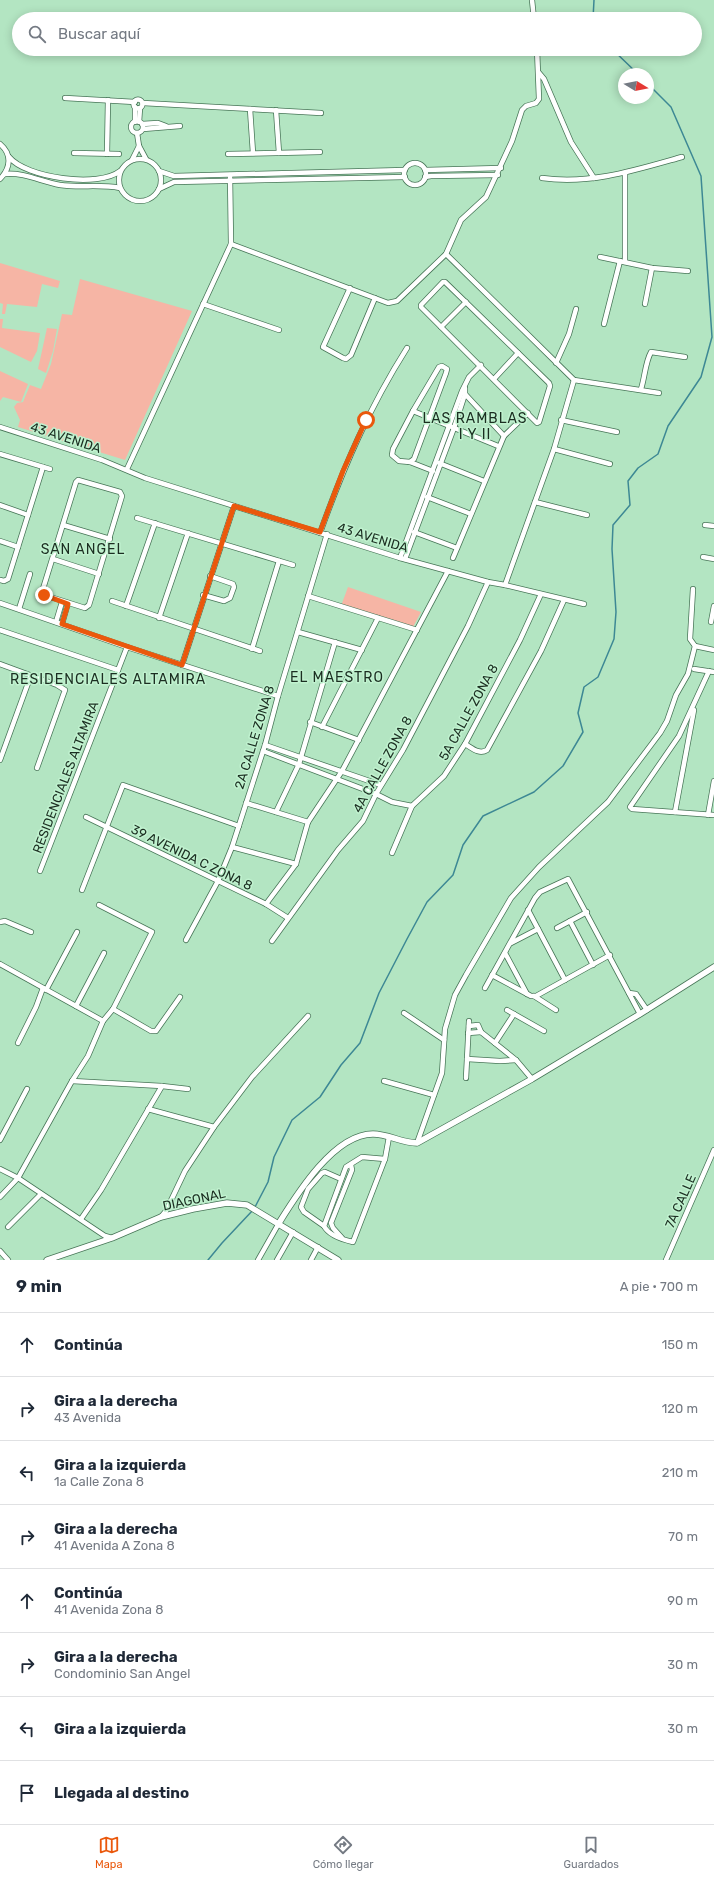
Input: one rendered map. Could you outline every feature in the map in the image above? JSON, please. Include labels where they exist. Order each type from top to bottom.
[{"type":"street","points":[[532,0],[533,12]]},
{"type":"street","points":[[231,244],[375,298],[390,303],[395,302],[446,254],[461,220],[486,197],[498,175],[522,110],[526,106],[536,103],[539,99],[538,56]]},
{"type":"street","points":[[539,73],[544,79],[571,142],[594,178]]},
{"type":"street","points":[[65,98],[108,100],[138,105],[321,112]]},
{"type":"street","points":[[107,154],[108,100]]},
{"type":"street","points":[[138,105],[140,124],[137,133],[139,146],[146,160]]},
{"type":"street","points":[[250,109],[253,153]]},
{"type":"street","points":[[276,110],[279,153]]},
{"type":"street","points":[[137,133],[131,129],[132,125],[158,123],[166,126],[180,126]]},
{"type":"street","points":[[0,144],[7,152],[9,157],[9,163],[5,174],[0,179]]},
{"type":"street","points":[[132,160],[139,146]]},
{"type":"street","points":[[228,154],[320,152]]},
{"type":"street","points":[[74,153],[119,154]]},
{"type":"street","points":[[9,157],[20,166],[61,178],[105,179],[120,171]]},
{"type":"street","points":[[542,178],[568,180],[594,178],[625,173],[682,157]]},
{"type":"street","points":[[132,160],[146,160],[154,164],[159,171],[161,183],[159,189],[154,196],[147,200],[139,202],[131,200],[124,195],[120,188],[118,180],[120,171],[125,164],[132,160]]},
{"type":"street","points":[[425,177],[425,170],[421,165],[414,163],[407,166],[405,170],[405,177],[409,183],[416,184],[425,177],[431,176],[498,175]]},
{"type":"street","points":[[425,170],[500,168]]},
{"type":"street","points":[[159,171],[174,176],[405,170]]},
{"type":"street","points":[[604,324],[622,261],[625,173]]},
{"type":"street","points":[[5,174],[19,174],[60,185],[110,186],[120,188]]},
{"type":"street","points":[[127,469],[231,244],[230,175]]},
{"type":"street","points":[[159,189],[174,182],[405,177]]},
{"type":"street","points":[[446,254],[574,380],[641,389],[659,393]]},
{"type":"street","points":[[600,257],[652,268],[688,271]]},
{"type":"street","points":[[645,304],[652,268]]},
{"type":"street","points":[[443,282],[445,282],[466,302],[549,384],[539,422],[537,423],[421,305],[443,282]]},
{"type":"street","points":[[350,288],[323,347],[343,358],[346,359],[351,355],[375,298]]},
{"type":"street","points":[[441,327],[466,302]]},
{"type":"street","points":[[203,304],[279,330]]},
{"type":"street","points":[[556,363],[569,334],[576,309]]},
{"type":"street","points":[[320,532],[343,471],[366,420],[378,396],[407,348]]},
{"type":"street","points":[[641,389],[645,376],[646,364],[651,352],[685,357]]},
{"type":"street","points":[[494,379],[518,353]]},
{"type":"street","points":[[452,427],[469,377],[481,365]]},
{"type":"street","points":[[410,462],[414,459],[446,373],[445,367],[439,367],[413,411],[393,449],[392,455],[399,461],[410,462],[433,471]]},
{"type":"street","points":[[505,584],[554,449],[561,420],[574,380]]},
{"type":"street","points":[[403,558],[465,394],[465,388]]},
{"type":"street","points":[[465,394],[504,436]]},
{"type":"street","points":[[413,411],[498,446]]},
{"type":"street","points":[[453,558],[498,446],[504,436],[528,413]]},
{"type":"street","points":[[561,420],[617,432]]},
{"type":"street","name":"43 AVENIDA","points":[[0,427],[127,469],[145,478],[403,558],[488,582],[505,584],[584,604]]},
{"type":"street","points":[[554,449],[610,464]]},
{"type":"street","points":[[0,454],[50,469]]},
{"type":"street","points":[[426,497],[433,471],[439,462]]},
{"type":"street","points":[[439,462],[484,481]]},
{"type":"street","points":[[0,580],[4,581],[8,579],[43,467]]},
{"type":"street","points":[[77,480],[120,492],[122,496],[110,539],[87,607],[68,604],[44,595],[42,592],[77,480]]},
{"type":"street","points":[[426,497],[470,514]]},
{"type":"street","points":[[535,502],[587,515]]},
{"type":"street","points":[[0,506],[28,515]]},
{"type":"street","points":[[182,665],[203,595],[234,506]]},
{"type":"street","points":[[137,518],[155,522],[221,544],[293,565]]},
{"type":"street","points":[[126,606],[155,522]]},
{"type":"street","points":[[64,525],[110,539]]},
{"type":"street","points":[[705,525],[714,526]]},
{"type":"street","points":[[413,531],[457,548]]},
{"type":"street","points":[[159,618],[188,533]]},
{"type":"street","name":"2A CALLE ZONA 8","points":[[186,940],[218,881],[232,847],[265,745],[278,696],[327,534]]},
{"type":"street","points":[[0,541],[18,547]]},
{"type":"street","points":[[703,557],[714,559]]},
{"type":"street","points":[[53,559],[99,574]]},
{"type":"street","points":[[252,649],[279,561]]},
{"type":"street","points":[[266,904],[296,864],[308,822],[342,772],[448,571]]},
{"type":"street","points":[[19,609],[30,574]]},
{"type":"street","points":[[203,595],[224,601],[230,598],[234,587],[233,584],[210,576]]},
{"type":"street","name":"4A CALLE ZONA 8","points":[[272,941],[338,850],[363,821],[376,794],[402,750],[468,626],[488,582]]},
{"type":"street","points":[[693,590],[690,639],[695,646],[714,650]]},
{"type":"street","name":"5A CALLE ZONA 8","points":[[392,853],[412,806],[444,776],[465,744],[520,640],[541,594]]},
{"type":"street","points":[[308,596],[417,630]]},
{"type":"street","points":[[465,744],[478,751],[483,752],[487,750],[541,651],[564,600]]},
{"type":"street","points":[[112,601],[260,652]]},
{"type":"street","points":[[56,622],[62,602]]},
{"type":"street","points":[[0,603],[127,647],[278,696]]},
{"type":"street","points":[[62,624],[68,604]]},
{"type":"street","points":[[711,622],[714,606]]},
{"type":"street","points":[[322,727],[378,618]]},
{"type":"street","points":[[0,630],[118,670]]},
{"type":"street","points":[[298,632],[362,650]]},
{"type":"street","points":[[276,812],[299,764],[310,722],[335,642]]},
{"type":"street","points":[[417,1143],[442,1073],[445,1029],[455,995],[505,908],[519,888],[538,867],[608,802],[635,768],[664,726],[676,695],[688,674],[695,646]]},
{"type":"street","name":"RESIDENCIALES ALTAMIRA","points":[[40,871],[127,647]]},
{"type":"street","points":[[0,664],[62,687],[65,692],[37,768]]},
{"type":"street","points":[[694,669],[712,672],[679,736],[630,805],[632,809],[714,815]]},
{"type":"street","points":[[0,760],[31,675]]},
{"type":"street","points":[[675,812],[695,704]]},
{"type":"street","points":[[310,722],[359,740]]},
{"type":"street","points":[[265,745],[301,756],[381,785]]},
{"type":"street","points":[[263,751],[376,794],[392,802],[412,806]]},
{"type":"street","points":[[708,815],[714,781]]},
{"type":"street","points":[[82,890],[105,827],[122,787],[126,784],[239,826]]},
{"type":"street","points":[[246,803],[308,822]]},
{"type":"street","name":"39 AVENIDA C ZONA 8","points":[[86,817],[266,904],[288,918]]},
{"type":"street","points":[[232,847],[296,864]]},
{"type":"street","points":[[485,988],[528,910],[540,892],[568,879],[587,912],[640,1014]]},
{"type":"street","points":[[0,1196],[18,1178],[72,1081],[88,1056],[103,1021],[113,1009],[152,932],[99,904]]},
{"type":"street","points":[[528,910],[565,980]]},
{"type":"street","points":[[558,928],[587,912]]},
{"type":"street","points":[[0,922],[4,921],[31,932]]},
{"type":"street","points":[[570,921],[593,965]]},
{"type":"street","points":[[511,943],[538,929]]},
{"type":"street","points":[[18,1043],[44,989],[77,932]]},
{"type":"street","points":[[76,1006],[104,953]]},
{"type":"street","points":[[505,953],[527,994]]},
{"type":"street","points":[[534,996],[610,956]]},
{"type":"street","points":[[0,964],[103,1021]]},
{"type":"street","points":[[258,1260],[301,1187],[336,1149],[349,1140],[362,1134],[374,1134],[409,1143],[417,1143],[532,1079],[647,1010],[714,967]]},
{"type":"street","points":[[492,976],[527,994],[534,996],[556,1010]]},
{"type":"street","points":[[630,993],[636,994],[647,1010]]},
{"type":"street","points":[[113,1009],[152,1031],[156,1031],[180,997]]},
{"type":"street","points":[[507,1010],[544,1031]]},
{"type":"street","points":[[404,1013],[444,1040]]},
{"type":"street","points":[[495,1043],[514,1014]]},
{"type":"street","points":[[161,1217],[166,1211],[185,1171],[214,1127],[252,1077],[308,1016]]},
{"type":"street","points":[[466,1078],[469,1024],[478,1024],[481,1032],[516,1060],[532,1079]]},
{"type":"street","points":[[468,1033],[481,1032]]},
{"type":"street","points":[[467,1059],[500,1061],[516,1060]]},
{"type":"street","points":[[384,1080],[434,1095]]},
{"type":"street","points":[[72,1081],[162,1086],[188,1089]]},
{"type":"street","points":[[81,1219],[101,1190],[162,1086]]},
{"type":"street","points":[[0,1140],[27,1089]]},
{"type":"street","points":[[148,1109],[214,1127]]},
{"type":"street","points":[[341,1179],[325,1172],[322,1173],[308,1189],[301,1207],[304,1212],[324,1226],[326,1230],[336,1237],[353,1242],[385,1159],[389,1137]]},
{"type":"street","name":"7A CALLE","points":[[666,1260],[714,1150]]},
{"type":"street","points":[[324,1226],[346,1167],[362,1157],[385,1159]]},
{"type":"street","points":[[342,1239],[331,1223],[352,1170],[351,1164]]},
{"type":"street","points":[[0,1169],[18,1178],[105,1236],[112,1238]]},
{"type":"street","points":[[8,1227],[41,1194]]},
{"type":"street","name":"DIAGONAL","points":[[47,1260],[112,1238],[161,1217],[236,1202],[247,1204],[338,1260]]},
{"type":"street","points":[[277,1260],[293,1232]]},
{"type":"street","points":[[311,1260],[318,1247]]},
{"type":"street","points":[[0,1251],[8,1260]]},
{"type":"shaded area","points":[[0,263],[60,281],[58,288],[42,284],[37,307],[7,304],[5,314],[2,314],[3,304],[0,303]]},
{"type":"shaded area","points":[[80,279],[192,311],[125,460],[18,427],[20,420],[14,407],[17,403],[23,402],[30,385],[41,389],[51,364],[62,314],[72,315]]},
{"type":"shaded area","points":[[0,319],[3,319],[2,328],[40,333],[37,351],[31,362],[0,347]]},
{"type":"shaded area","points":[[47,328],[57,329],[53,351],[46,373],[38,369]]},
{"type":"shaded area","points":[[0,371],[28,384],[21,402],[3,397],[0,401]]},
{"type":"shaded area","points":[[348,587],[421,612],[412,629],[341,606]]},
{"type":"waterway","points":[[593,12],[594,0]]},
{"type":"waterway","points":[[619,56],[632,68]]},
{"type":"waterway","points":[[255,1207],[268,1182],[274,1157],[292,1120],[320,1097],[341,1065],[360,1043],[379,993],[427,902],[453,875],[463,845],[483,816],[534,792],[563,766],[583,732],[578,713],[584,687],[598,677],[614,639],[616,612],[612,549],[613,525],[630,505],[628,481],[638,468],[658,454],[668,426],[701,377],[712,337],[701,176],[671,107],[654,90]]},
{"type":"waterway","points":[[208,1260],[253,1210]]},
{"type":"district","name":"LAS RAMBLAS I Y II","points":[[475,426]]},
{"type":"district","name":"SAN ANGEL","points":[[83,549]]},
{"type":"district","name":"EL MAESTRO","points":[[337,677]]},
{"type":"district","name":"RESIDENCIALES ALTAMIRA","points":[[108,679]]},
{"type":"route","points":[[44,595],[68,604],[62,624],[182,665],[192,629],[234,506],[320,532],[354,444],[366,420]]}]
